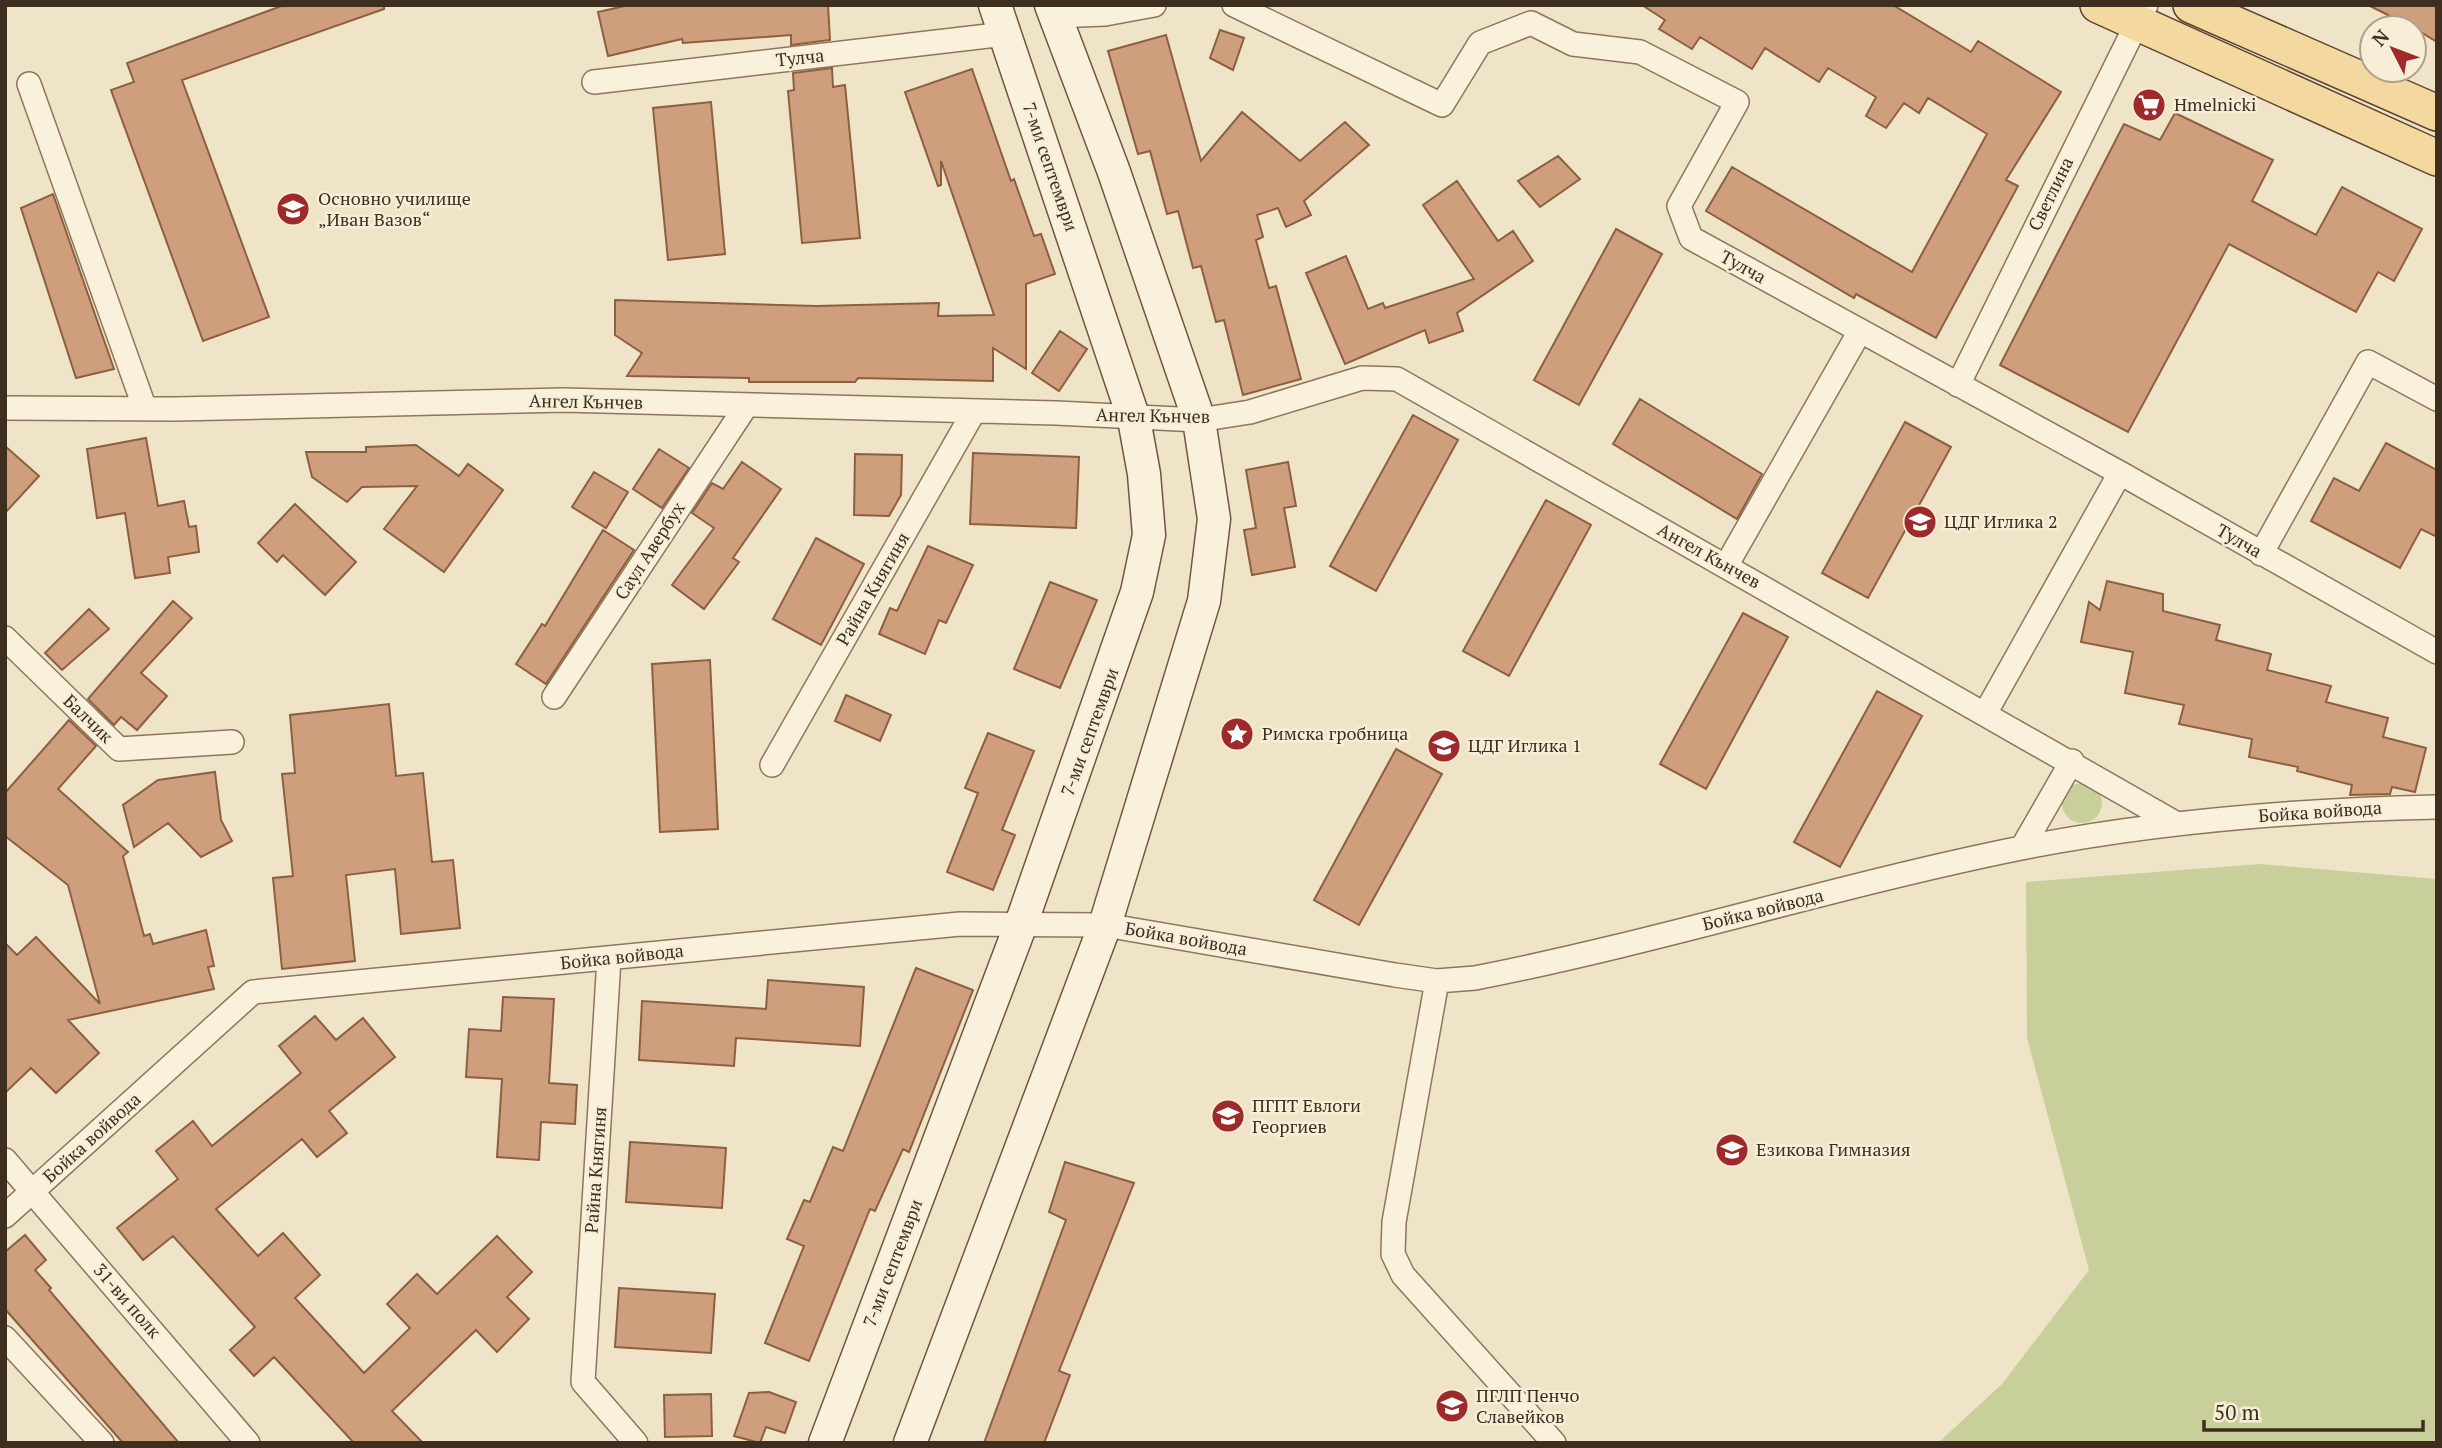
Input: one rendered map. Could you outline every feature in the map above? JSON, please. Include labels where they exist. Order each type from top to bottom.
[{"type":"main road","points":[[2098,5],[2142,14],[2437,158]]},
{"type":"main road","points":[[2191,5],[2437,113]]},
{"type":"main road","points":[[910,1443],[1105,925],[1204,601],[1214,519],[1199,420],[1114,173],[1053,11]]},
{"type":"main road","name":"7-ми септември","points":[[825,1443],[1021,924],[1137,592],[1149,535],[1144,474],[1134,419],[1000,20]]},
{"type":"street","points":[[1053,11],[1105,14],[1154,5]]},
{"type":"street","name":"Тулча","points":[[1234,5],[1442,105],[1480,43],[1531,23],[1573,44],[1640,52],[1737,102],[1679,206],[1691,238],[2120,473],[2437,652]]},
{"type":"street","name":"Светлина","points":[[1958,385],[2142,14]]},
{"type":"street","name":"Тулча","points":[[594,82],[1000,20]]},
{"type":"street","points":[[29,84],[145,409]]},
{"type":"street","points":[[1726,566],[1860,331]]},
{"type":"street","points":[[2261,554],[2368,362],[2437,400]]},
{"type":"street","name":"Ангел Кънчев","points":[[5,408],[145,409],[564,400],[973,413],[1056,413],[1134,419],[1199,420],[1250,412],[1362,378],[1397,379],[2072,761],[2177,824]]},
{"type":"street","name":"Саул Авербух","points":[[554,697],[746,406]]},
{"type":"street","name":"Райна Княгиня","points":[[772,765],[973,413]]},
{"type":"street","points":[[1986,712],[2120,473]]},
{"type":"street","name":"Балчик","points":[[5,638],[119,749],[232,742]]},
{"type":"street","points":[[2022,848],[2072,761]]},
{"type":"street","name":"Бойка войвода","points":[[5,1216],[253,992],[960,924],[1105,925],[1437,981],[1520,969],[2022,848],[2177,824],[2323,810],[2437,807]]},
{"type":"street","name":"Райна Княгиня","points":[[609,959],[583,1382],[636,1443]]},
{"type":"street","points":[[1437,981],[1394,1222],[1393,1254],[1403,1275],[1553,1443]]},
{"type":"street","name":"31-ви полк","points":[[5,1160],[248,1443]]},
{"type":"street","points":[[5,1338],[102,1443]]},
{"type":"green space","points":[[2082,783],[2096,789],[2102,803],[2096,817],[2082,823],[2068,817],[2062,803],[2068,789]]},
{"type":"green space","points":[[2260,864],[2437,879],[2437,1443],[1938,1443],[2002,1384],[2089,1270],[2027,1038],[2026,882]]},
{"type":"building","points":[[284,5],[384,5],[384,9],[182,80],[269,317],[203,341],[111,90],[134,82],[127,63]]},
{"type":"building","points":[[629,5],[828,5],[830,40],[791,45],[791,35],[683,43],[682,39],[608,56],[598,12]]},
{"type":"building","points":[[1642,5],[1893,5],[1971,52],[1978,41],[2061,92],[2006,180],[2018,186],[1936,338],[1856,294],[1854,298],[1706,211],[1732,167],[1912,272],[1987,134],[1928,98],[1919,113],[1904,103],[1886,128],[1866,116],[1876,97],[1828,68],[1819,82],[1765,48],[1752,69],[1700,37],[1692,49],[1659,29],[1665,20]]},
{"type":"building","points":[[2368,5],[2437,5],[2437,42],[2428,37],[2428,14],[2386,14]]},
{"type":"building","points":[[1220,30],[1244,38],[1233,70],[1210,58]]},
{"type":"building","points":[[1166,35],[1201,161],[1242,112],[1300,161],[1345,122],[1369,145],[1304,201],[1311,215],[1286,227],[1278,208],[1257,215],[1263,237],[1256,240],[1269,288],[1276,286],[1301,379],[1243,395],[1224,320],[1216,322],[1201,266],[1193,268],[1178,211],[1167,214],[1150,151],[1138,154],[1108,51]]},
{"type":"building","points":[[832,68],[833,87],[845,85],[860,238],[802,243],[788,91],[794,90],[793,73]]},
{"type":"building","points":[[972,69],[1011,181],[1014,179],[1034,236],[1041,234],[1055,274],[1026,284],[1026,369],[993,348],[993,381],[858,378],[855,382],[749,382],[749,378],[627,376],[642,353],[615,335],[615,300],[816,306],[939,303],[938,316],[994,315],[941,161],[941,185],[938,186],[905,92]]},
{"type":"building","points":[[711,102],[725,254],[668,260],[653,108]]},
{"type":"building","points":[[2175,113],[2273,160],[2252,201],[2316,235],[2342,187],[2422,229],[2394,281],[2378,272],[2356,312],[2229,244],[2128,432],[2000,365],[2124,124],[2160,140]]},
{"type":"building","points":[[1558,156],[1580,179],[1540,207],[1518,181]]},
{"type":"building","points":[[1457,181],[1498,241],[1513,231],[1533,261],[1457,313],[1463,331],[1429,343],[1425,330],[1345,364],[1306,273],[1346,256],[1368,309],[1383,303],[1385,308],[1474,279],[1423,205]]},
{"type":"building","points":[[53,194],[114,369],[76,378],[21,208]]},
{"type":"building","points":[[1616,229],[1662,254],[1579,405],[1534,380]]},
{"type":"building","points":[[1060,331],[1087,349],[1059,391],[1032,373]]},
{"type":"building","points":[[1640,399],[1762,474],[1737,519],[1613,444]]},
{"type":"building","points":[[1413,415],[1458,440],[1376,591],[1330,566]]},
{"type":"building","points":[[1905,422],[1951,447],[1868,598],[1822,573]]},
{"type":"building","points":[[146,438],[158,506],[184,501],[189,527],[196,526],[199,552],[168,557],[170,573],[135,578],[125,513],[97,518],[87,449]]},
{"type":"building","points":[[2386,443],[2437,470],[2437,537],[2421,529],[2400,568],[2311,521],[2334,478],[2359,491]]},
{"type":"building","points":[[416,445],[459,476],[468,464],[503,490],[444,572],[384,529],[417,486],[362,487],[347,502],[312,477],[306,452],[366,452],[366,447]]},
{"type":"building","points":[[5,446],[39,476],[5,513]]},
{"type":"building","points":[[659,449],[689,468],[662,508],[633,489]]},
{"type":"building","points":[[973,453],[1079,457],[1076,528],[970,524]]},
{"type":"building","points":[[855,454],[902,455],[901,495],[889,516],[854,515]]},
{"type":"building","points":[[742,462],[781,489],[733,558],[739,562],[704,609],[672,585],[714,528],[692,513],[712,483],[723,489]]},
{"type":"building","points":[[1288,462],[1296,506],[1284,508],[1295,567],[1252,575],[1244,530],[1256,528],[1246,470]]},
{"type":"building","points":[[594,472],[628,492],[606,528],[572,507]]},
{"type":"building","points":[[1546,500],[1591,525],[1509,676],[1463,651]]},
{"type":"building","points":[[295,504],[356,562],[325,595],[283,555],[277,562],[258,543]]},
{"type":"building","points":[[603,530],[634,550],[546,684],[516,664],[542,624],[545,626]]},
{"type":"building","points":[[816,538],[864,564],[821,645],[773,619]]},
{"type":"building","points":[[928,546],[973,565],[946,623],[939,620],[925,654],[879,634],[890,608],[897,611]]},
{"type":"building","points":[[2107,581],[2163,594],[2163,611],[2220,625],[2216,640],[2271,654],[2267,670],[2331,686],[2326,702],[2388,718],[2383,737],[2426,748],[2415,792],[2392,787],[2390,794],[2350,795],[2352,785],[2297,771],[2298,767],[2249,757],[2252,739],[2179,724],[2184,705],[2125,693],[2133,652],[2081,642],[2089,602],[2100,610]]},
{"type":"building","points":[[1050,582],[1097,600],[1060,688],[1014,669]]},
{"type":"building","points":[[173,601],[192,618],[141,673],[167,696],[137,730],[121,717],[114,725],[88,699]]},
{"type":"building","points":[[89,609],[109,629],[62,670],[45,653]]},
{"type":"building","points":[[1743,613],[1788,637],[1706,789],[1660,764]]},
{"type":"building","points":[[710,660],[718,829],[660,832],[652,664]]},
{"type":"building","points":[[1877,691],[1922,716],[1840,867],[1794,842]]},
{"type":"building","points":[[846,695],[891,715],[880,741],[835,721]]},
{"type":"building","points":[[389,704],[396,776],[423,773],[432,862],[453,860],[460,928],[401,934],[395,869],[346,875],[355,961],[282,969],[273,878],[293,876],[282,774],[295,773],[290,715]]},
{"type":"building","points":[[69,720],[96,746],[58,789],[128,852],[123,856],[144,936],[150,934],[153,944],[206,930],[214,966],[208,967],[214,989],[68,1020],[99,1053],[56,1093],[31,1068],[5,1093],[5,943],[17,955],[36,937],[100,1004],[68,885],[5,836],[5,793]]},
{"type":"building","points":[[988,733],[1034,751],[1002,830],[1015,835],[993,890],[947,872],[978,793],[965,788]]},
{"type":"building","points":[[1396,749],[1442,774],[1359,925],[1314,900]]},
{"type":"building","points":[[215,772],[221,820],[232,841],[201,857],[168,823],[134,847],[123,805],[158,780]]},
{"type":"building","points":[[916,968],[973,990],[909,1152],[903,1149],[875,1211],[870,1209],[809,1361],[765,1343],[804,1246],[787,1239],[804,1200],[810,1202],[833,1147],[843,1151]]},
{"type":"building","points":[[768,980],[864,987],[860,1046],[736,1038],[734,1066],[639,1060],[642,1001],[766,1009]]},
{"type":"building","points":[[503,997],[554,999],[549,1083],[577,1085],[575,1124],[541,1122],[539,1160],[497,1157],[502,1079],[466,1077],[469,1029],[501,1031]]},
{"type":"building","points":[[315,1016],[336,1040],[363,1018],[395,1057],[329,1111],[347,1133],[317,1157],[302,1139],[216,1209],[258,1256],[283,1233],[320,1275],[295,1298],[364,1373],[410,1328],[387,1304],[417,1274],[437,1294],[497,1236],[532,1272],[507,1297],[529,1319],[497,1352],[476,1330],[392,1411],[423,1443],[354,1443],[274,1357],[254,1376],[230,1350],[255,1327],[173,1236],[143,1260],[117,1228],[178,1179],[156,1151],[193,1121],[212,1146],[301,1073],[279,1046]]},
{"type":"building","points":[[630,1142],[726,1148],[722,1208],[626,1202]]},
{"type":"building","points":[[1065,1162],[1134,1183],[1059,1371],[1070,1375],[1044,1443],[984,1443],[1066,1220],[1049,1212]]},
{"type":"building","points":[[25,1235],[46,1260],[35,1270],[51,1288],[49,1290],[179,1443],[123,1443],[5,1309],[5,1252]]},
{"type":"building","points":[[619,1288],[715,1294],[711,1353],[615,1347]]},
{"type":"building","points":[[769,1392],[796,1402],[785,1433],[766,1427],[760,1443],[734,1436],[749,1393]]},
{"type":"building","points":[[711,1394],[712,1436],[665,1437],[664,1395]]},
{"type":"place","name":"Hmelnicki","points":[[2149,105]]},
{"type":"place","name":"Основно училище „Иван Вазов“","points":[[293,209]]},
{"type":"place","name":"ЦДГ Иглика 2","points":[[1920,522]]},
{"type":"place","name":"Римска гробница","points":[[1237,734]]},
{"type":"place","name":"ЦДГ Иглика 1","points":[[1444,746]]},
{"type":"place","name":"ПГПТ Евлоги Георгиев","points":[[1228,1116]]},
{"type":"place","name":"Езикова Гимназия","points":[[1732,1150]]},
{"type":"place","name":"ПГЛП Пенчо Славейков","points":[[1452,1406]]}]
